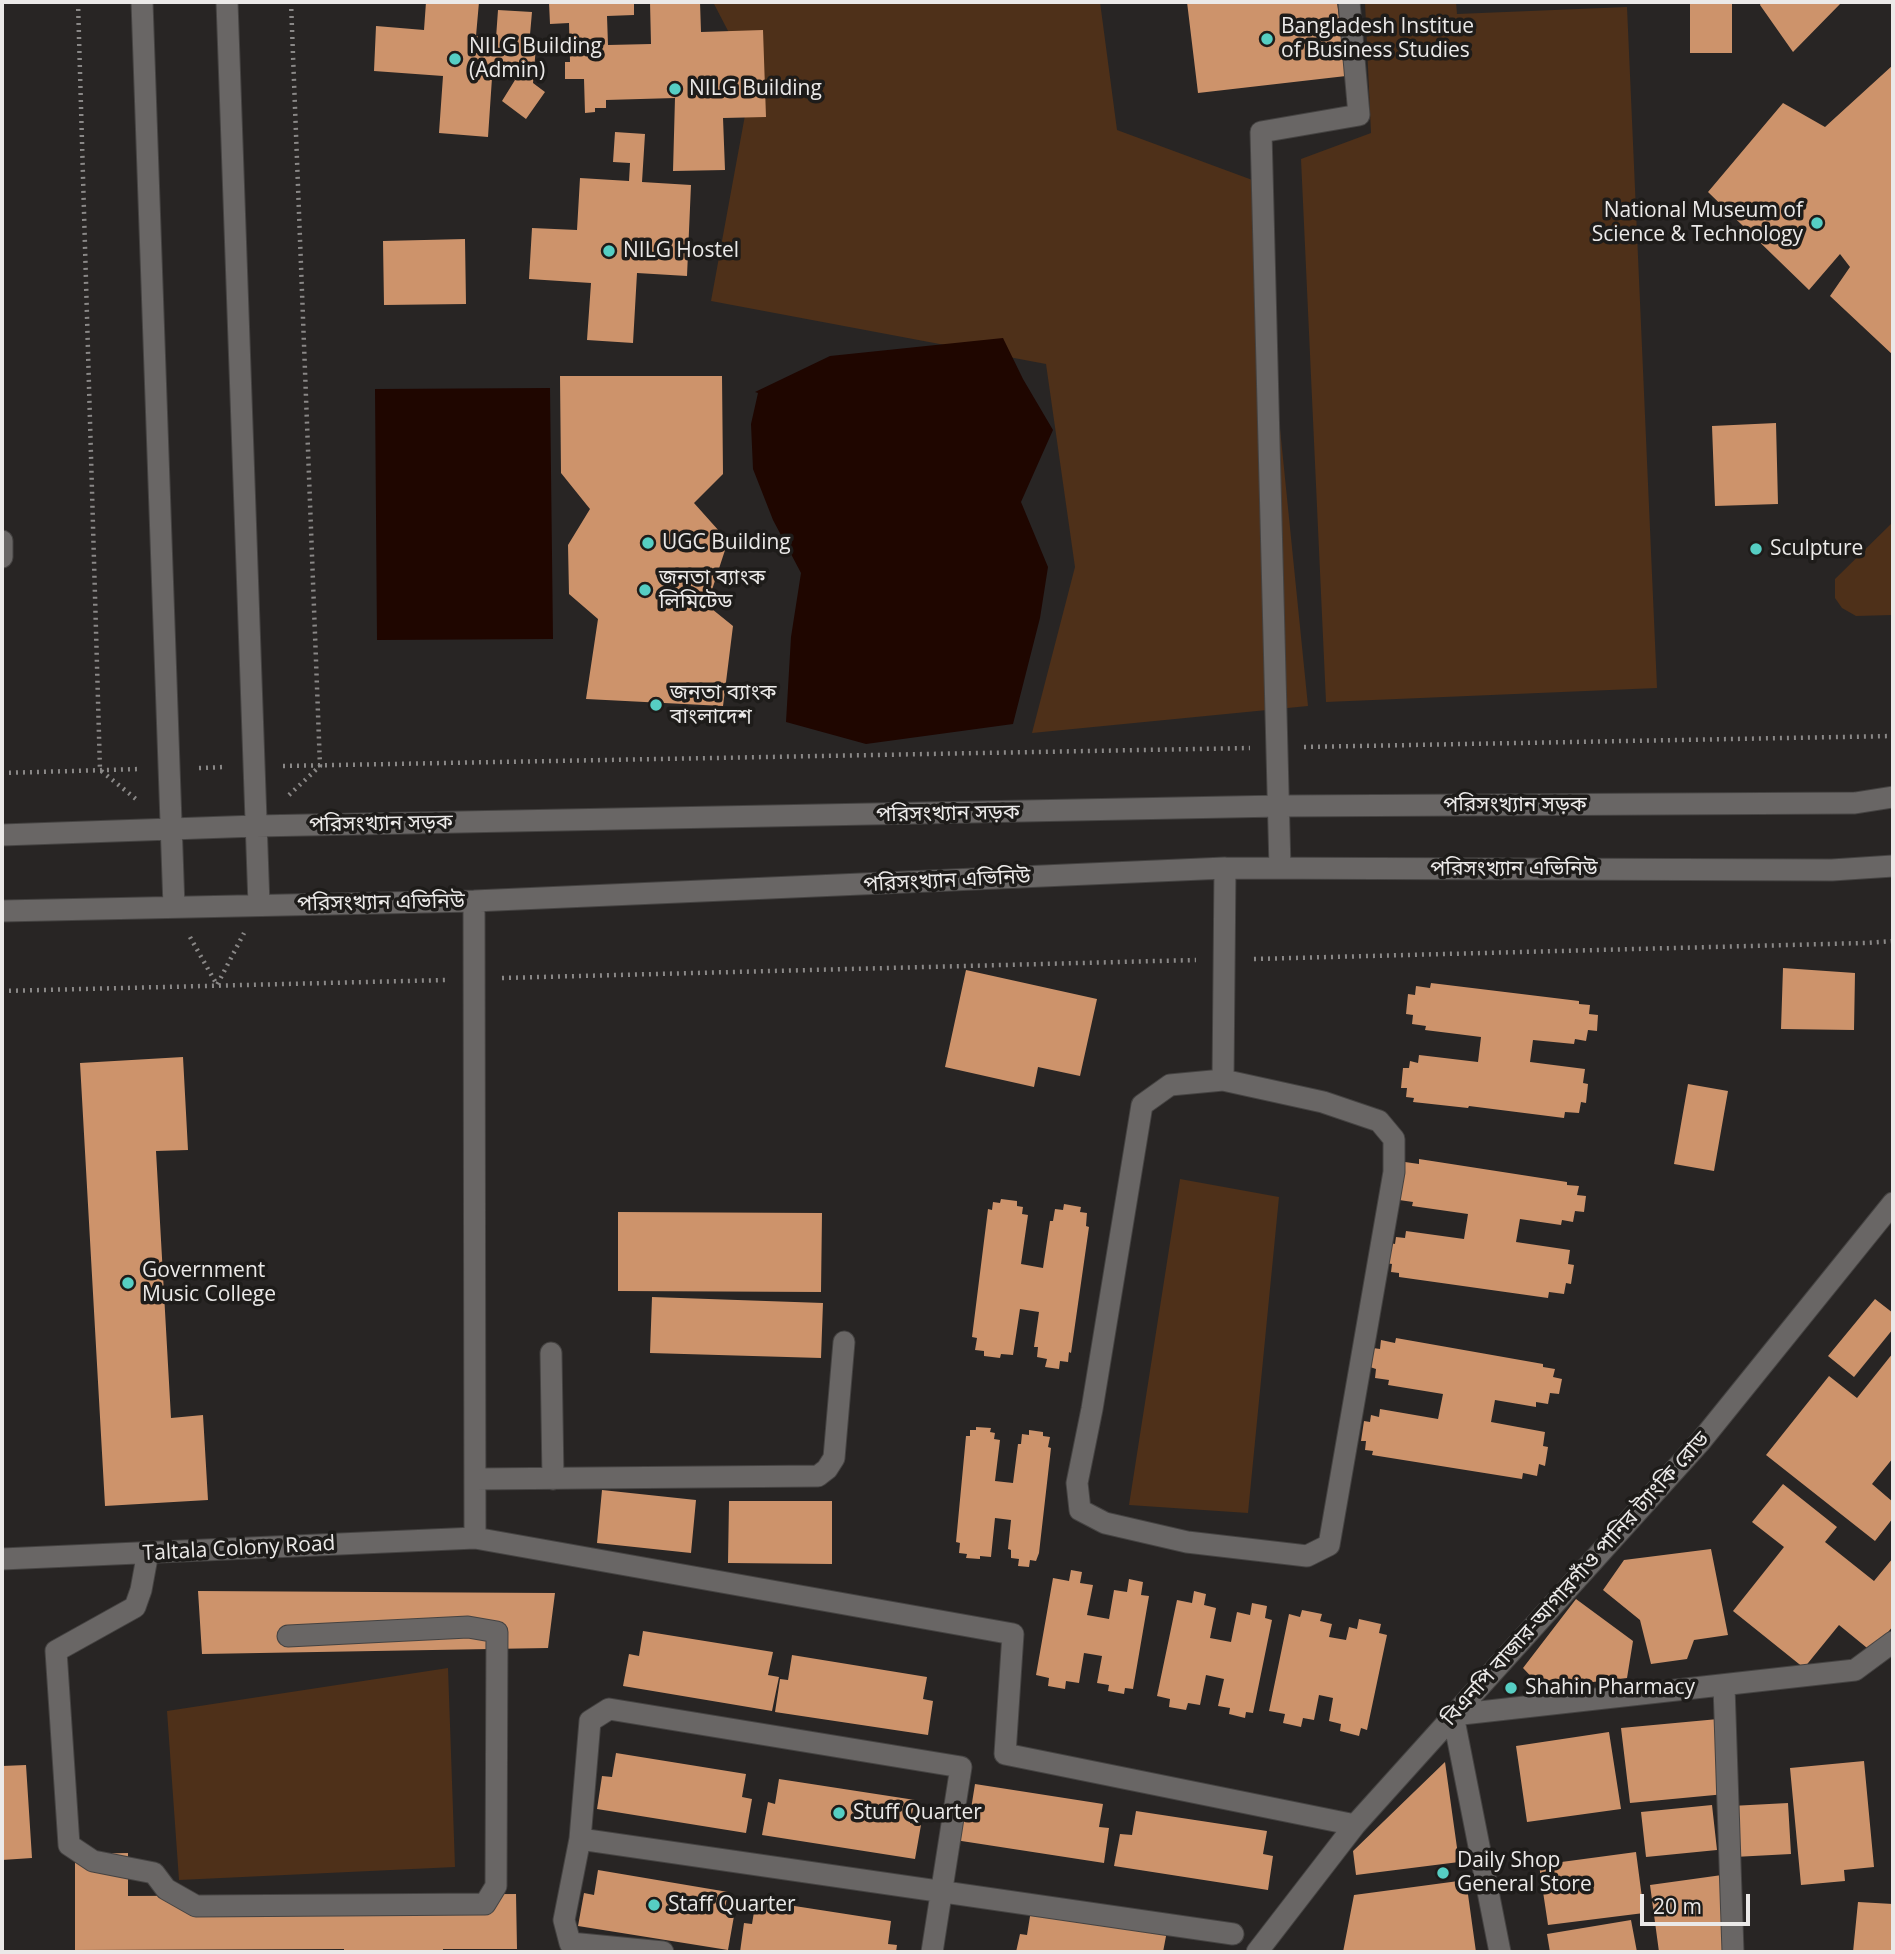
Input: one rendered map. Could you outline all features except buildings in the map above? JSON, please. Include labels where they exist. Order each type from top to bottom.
[{"type":"street","points":[[142,2],[174,907]]},
{"type":"street","points":[[227,2],[259,905]]},
{"type":"street","points":[[1280,868],[1279,747],[1261,132],[1359,115],[1349,2]]},
{"type":"street","points":[[2,541],[2,557]]},
{"type":"street","name":"পরিসংখ্যান সড়ক","points":[[2,835],[256,827],[1280,807],[1856,803],[1893,797]]},
{"type":"street","name":"পরিসংখ্যান এভিনিউ","points":[[2,911],[474,901],[1225,868],[1832,870],[1893,866]]},
{"type":"street","points":[[1223,1080],[1225,868]]},
{"type":"street","points":[[474,901],[475,1538]]},
{"type":"street","points":[[1223,1080],[1323,1102],[1379,1121],[1394,1139],[1394,1172],[1329,1545],[1307,1556],[1187,1542],[1105,1523],[1080,1510],[1077,1483],[1142,1105],[1170,1085],[1223,1080]]},
{"type":"street","name":"বিএনপি বাজার-আগারগাঁও পানির ট্যাংকি রোড","points":[[1257,1952],[1354,1825],[1701,1441],[1893,1203]]},
{"type":"street","points":[[475,1479],[818,1476],[834,1458],[844,1342]]},
{"type":"street","points":[[551,1353],[553,1479]]},
{"type":"street","name":"Taltala Colony Road","points":[[2,1559],[475,1538],[1013,1634],[1005,1754],[1354,1825]]},
{"type":"street","points":[[148,1552],[135,1607],[56,1651],[69,1845],[93,1861],[154,1873],[166,1889],[196,1906],[485,1903],[496,1886],[497,1632],[468,1627],[288,1636]]},
{"type":"street","points":[[1500,1952],[1452,1715],[1854,1670],[1893,1642]]},
{"type":"street","points":[[1724,1686],[1732,1952]]},
{"type":"street","points":[[663,1952],[570,1943],[564,1920],[580,1839],[590,1721],[609,1709],[961,1767],[932,1952]]},
{"type":"street","points":[[580,1839],[1233,1934]]},
{"type":"path","points":[[78,2],[100,770],[171,829]]},
{"type":"path","points":[[256,827],[320,765],[290,2]]},
{"type":"path","points":[[2,773],[1893,736]]},
{"type":"path","points":[[216,985],[259,905]]},
{"type":"path","points":[[174,907],[216,985]]},
{"type":"path","points":[[2,991],[1893,941]]},
{"type":"shaded area","points":[[713,2],[1100,2],[1117,130],[1255,181],[1308,706],[1032,733],[1075,567],[1046,364],[711,301],[752,77]]},
{"type":"shaded area","points":[[1365,2],[1456,2],[1457,14],[1627,7],[1657,688],[1326,702],[1301,159],[1371,133]]},
{"type":"shaded area","points":[[1003,338],[1053,430],[1021,502],[1048,567],[1040,618],[1013,724],[866,744],[786,722],[791,637],[801,573],[773,520],[753,469],[751,424],[758,393],[755,392],[830,356]]},
{"type":"shaded area","points":[[550,388],[553,639],[377,640],[375,389]]},
{"type":"shaded area","points":[[1893,522],[1893,615],[1856,616],[1842,608],[1835,598],[1835,579]]},
{"type":"shaded area","points":[[1180,1179],[1279,1197],[1248,1513],[1129,1505]]},
{"type":"shaded area","points":[[448,1668],[455,1867],[179,1880],[167,1711]]},
{"type":"place","name":"Bangladesh Institue of Business Studies","points":[[1267,39]]},
{"type":"place","name":"NILG Building (Admin)","points":[[455,59]]},
{"type":"place","name":"NILG Building","points":[[675,89]]},
{"type":"place","name":"National Museum of Science & Technology","points":[[1817,223]]},
{"type":"place","name":"NILG Hostel","points":[[609,251]]},
{"type":"place","name":"UGC Building","points":[[648,543]]},
{"type":"place","name":"Sculpture","points":[[1756,549]]},
{"type":"place","name":"জনতা ব্যাংক লিমিটেড","points":[[645,590]]},
{"type":"place","name":"জনতা ব্যাংক বাংলাদেশ","points":[[656,705]]},
{"type":"place","name":"Government Music College","points":[[128,1283]]},
{"type":"place","name":"Shahin Pharmacy","points":[[1511,1688]]},
{"type":"place","name":"Stuff Quarter","points":[[839,1813]]},
{"type":"place","name":"Daily Shop General Store","points":[[1443,1873]]},
{"type":"place","name":"Staff Quarter","points":[[654,1905]]}]
